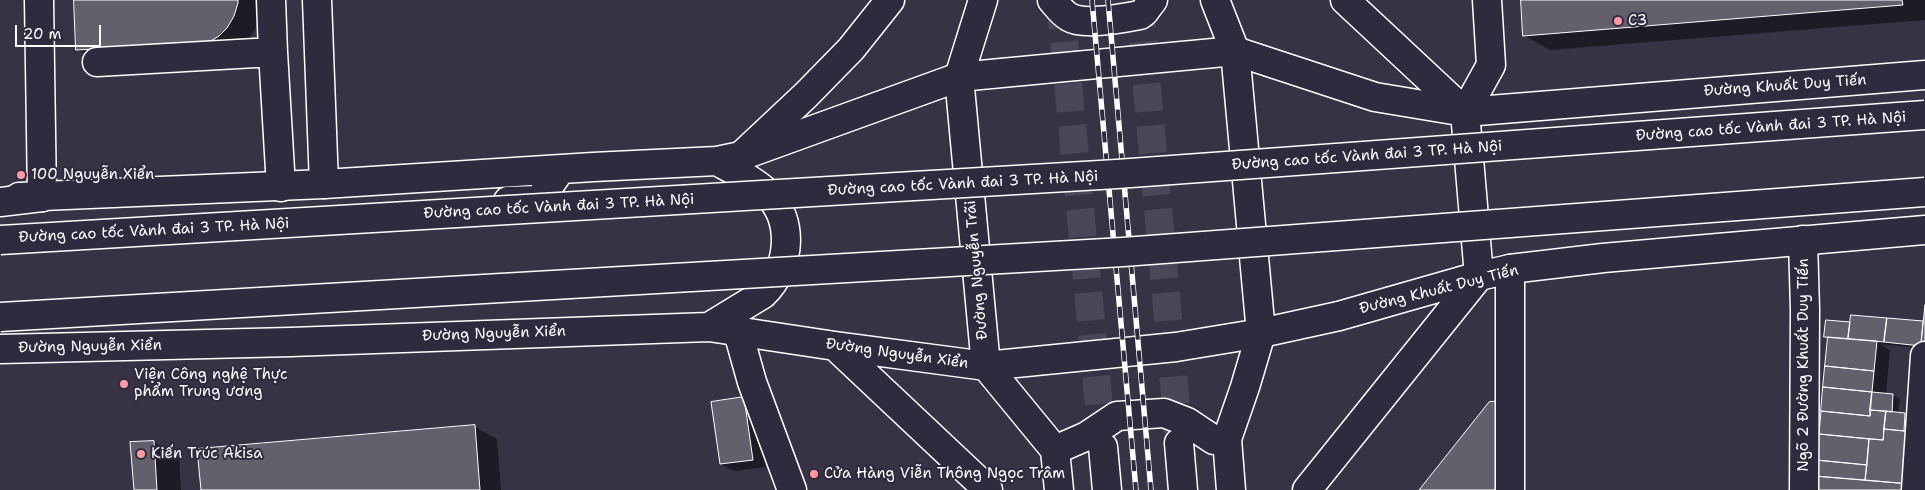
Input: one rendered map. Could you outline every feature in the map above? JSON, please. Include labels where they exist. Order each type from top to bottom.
[{"type":"main road","points":[[39,0],[42,197]]},
{"type":"main road","points":[[271,0],[281,187]]},
{"type":"main road","points":[[316,0],[324,184]]},
{"type":"main road","points":[[729,158],[806,95],[850,49],[890,0]]},
{"type":"main road","name":"Đường Nguyễn Trãi","points":[[983,0],[959,77],[986,366]]},
{"type":"main road","points":[[1052,0],[1060,10],[1079,21],[1140,14],[1144,12],[1153,0]]},
{"type":"main road","points":[[1215,0],[1235,51],[1261,333],[1227,440],[1231,490]]},
{"type":"main road","points":[[1345,0],[1465,112]]},
{"type":"main road","points":[[1307,490],[1479,276],[1465,112],[1491,65],[1487,0]]},
{"type":"main road","points":[[0,198],[281,187],[729,158],[959,77],[1235,51]]},
{"type":"main road","name":"Đường Khuất Duy Tiến","points":[[1235,51],[1375,97],[1465,112],[1925,75]]},
{"type":"main road","points":[[97,62],[273,52]]},
{"type":"main road","name":"Đường cao tốc Vành đai 3 TP. Hà Nội","points":[[0,240],[1118,174],[1925,115]]},
{"type":"main road","points":[[709,327],[763,294],[769,288],[780,273],[786,246],[782,214],[775,202],[729,158]]},
{"type":"main road","points":[[0,228],[539,200],[560,169]]},
{"type":"main road","points":[[0,317],[1123,252],[1925,192]]},
{"type":"main road","points":[[0,202],[42,197]]},
{"type":"main road","name":"Đường Khuất Duy Tiến","points":[[986,366],[1176,347],[1261,333],[1339,316],[1510,269],[1603,258],[1925,230]]},
{"type":"main road","name":"Ngõ 2 Đường Khuất Duy Tiến","points":[[1804,240],[1804,490]]},
{"type":"main road","points":[[1510,269],[1510,490]]},
{"type":"main road","name":"Đường Nguyễn Xiển","points":[[0,350],[709,327],[986,366]]},
{"type":"main road","points":[[738,332],[752,382],[792,490]]},
{"type":"main road","points":[[835,346],[988,490]]},
{"type":"main road","points":[[1916,490],[1925,356]]},
{"type":"main road","points":[[986,366],[1055,450],[1058,490]]},
{"type":"main road","points":[[1055,450],[1087,436],[1117,416],[1164,413],[1188,422],[1214,440],[1227,440]]},
{"type":"main road","points":[[1179,443],[1183,490]]},
{"type":"main road","points":[[1103,447],[1107,490]]},
{"type":"building","points":[[74,0],[238,0],[238,3],[234,16],[227,28],[219,36],[206,44],[76,50]]},
{"type":"building","name":"C3","points":[[1521,0],[1902,0],[1903,5],[1523,36]]},
{"type":"building","points":[[1925,305],[1925,346],[1921,346]]},
{"type":"building","points":[[1851,315],[1887,318],[1884,342],[1848,339]]},
{"type":"building","points":[[1887,318],[1923,321],[1921,346],[1884,342]]},
{"type":"building","points":[[1826,320],[1850,322],[1848,339],[1824,337]]},
{"type":"building","points":[[1828,337],[1877,341],[1874,371],[1825,366]]},
{"type":"building","points":[[1825,366],[1874,371],[1872,392],[1823,387]]},
{"type":"building","points":[[1823,387],[1872,392],[1870,416],[1821,411]]},
{"type":"building","points":[[1872,392],[1893,394],[1892,412],[1870,410]]},
{"type":"building","points":[[744,397],[753,460],[720,464],[711,402]]},
{"type":"building","points":[[1501,401],[1504,490],[1419,490],[1489,402]]},
{"type":"building","points":[[1870,410],[1886,411],[1883,440],[1819,434],[1821,411],[1870,416]]},
{"type":"building","points":[[1886,411],[1905,413],[1904,431],[1884,429]]},
{"type":"building","points":[[475,425],[480,490],[201,490],[197,449]]},
{"type":"building","points":[[1884,429],[1915,432],[1910,484],[1865,480],[1869,439],[1883,440]]},
{"type":"building","points":[[1819,434],[1869,439],[1867,465],[1816,460]]},
{"type":"building","points":[[154,441],[157,490],[134,490],[130,442]]},
{"type":"building","points":[[1816,460],[1867,465],[1865,480],[1814,476]]},
{"type":"building","points":[[1814,476],[1910,484],[1909,490],[1813,490]]},
{"type":"tunnel","points":[[1060,0],[1103,447]]},
{"type":"tunnel","points":[[1139,0],[1179,439]]},
{"type":"railway","points":[[1092,0],[1136,490]]},
{"type":"railway","points":[[1108,0],[1151,490]]},
{"type":"place","name":"C3","points":[[1618,21]]},
{"type":"place","name":"100 Nguyễn Xiển","points":[[21,175]]},
{"type":"place","name":"Viện Công nghệ Thực phẩm Trung ương","points":[[124,384]]},
{"type":"place","name":"Kiến Trúc Akisa","points":[[141,454]]},
{"type":"place","name":"Cửa Hàng Viễn Thông Ngọc Trâm","points":[[814,474]]}]
